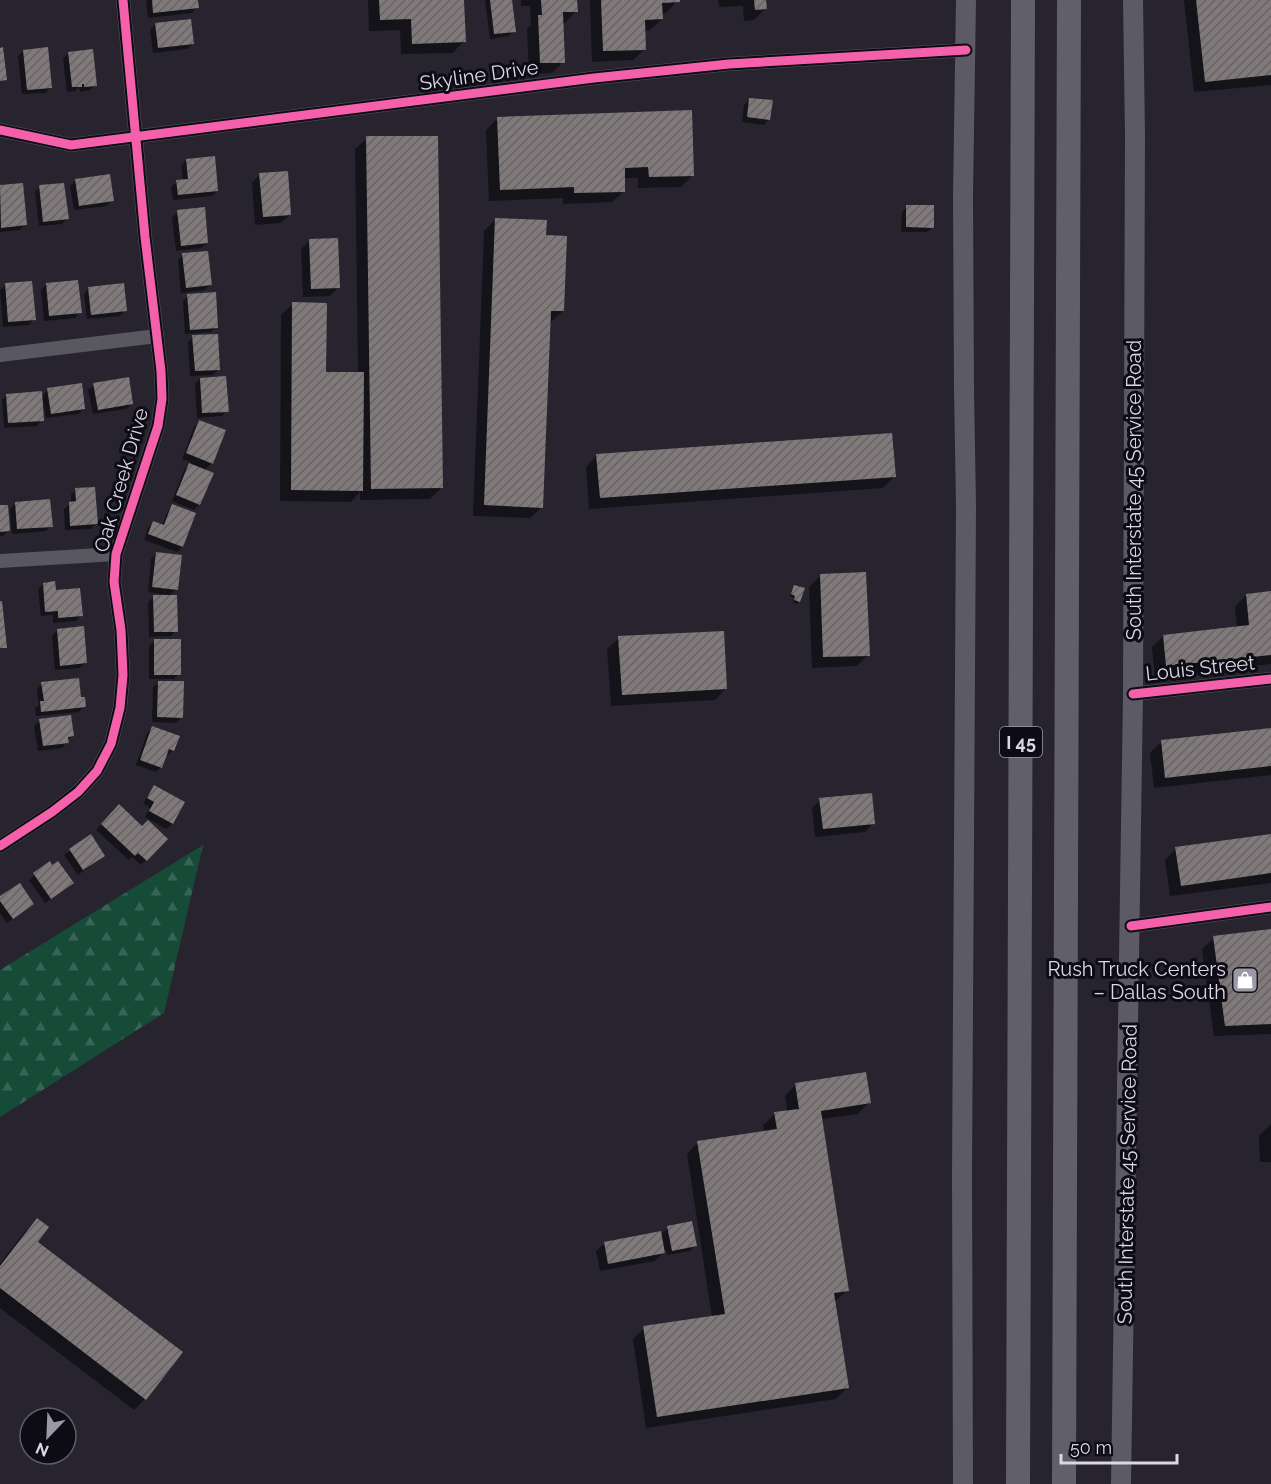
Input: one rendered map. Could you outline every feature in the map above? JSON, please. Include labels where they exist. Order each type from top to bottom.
[{"type":"highway","name":"I 45","points":[[1018,1484],[1023,0]]},
{"type":"highway","name":"I 45","points":[[1064,1484],[1069,0]]},
{"type":"main road","points":[[963,1484],[962,1175],[966,506],[963,196],[966,0]]},
{"type":"main road","name":"South Interstate 45 Service Road","points":[[1121,1484],[1133,694],[1135,125],[1133,0]]},
{"type":"street","name":"Oak Creek Drive","points":[[0,846],[78,792],[97,771],[111,744],[120,708],[123,675],[114,582],[116,554],[158,426],[162,399],[123,0]]},
{"type":"street","name":"Skyline Drive","points":[[0,130],[71,145],[594,78],[729,64],[966,50]]},
{"type":"street","points":[[0,355],[157,336]]},
{"type":"street","points":[[0,561],[116,554]]},
{"type":"street","name":"Louis Street","points":[[1133,694],[1271,678]]},
{"type":"street","points":[[1131,926],[1271,907]]},
{"type":"green space","points":[[203,845],[164,1013],[0,1117],[0,970]]},
{"type":"building","points":[[152,0],[198,0],[199,8],[153,13]]},
{"type":"building","points":[[379,0],[464,0],[466,42],[412,44],[411,19],[380,20]]},
{"type":"building","points":[[490,0],[512,0],[516,32],[494,34]]},
{"type":"building","points":[[541,0],[577,0],[578,12],[563,12],[565,63],[540,63],[538,15],[542,15]]},
{"type":"building","points":[[601,0],[680,0],[680,2],[662,3],[663,19],[645,20],[646,50],[603,51]]},
{"type":"building","points":[[754,0],[766,0],[767,9],[755,10]]},
{"type":"building","points":[[1196,0],[1271,0],[1271,75],[1205,82]]},
{"type":"building","points":[[191,19],[194,44],[158,48],[155,23]]},
{"type":"building","points":[[3,47],[7,80],[0,81],[0,48]]},
{"type":"building","points":[[48,47],[52,88],[27,90],[23,50]]},
{"type":"building","points":[[93,49],[97,86],[84,87],[82,84],[82,87],[72,87],[68,52]]},
{"type":"building","points":[[749,98],[773,100],[770,120],[747,117]]},
{"type":"building","points":[[692,110],[694,176],[649,177],[648,167],[625,168],[625,192],[574,193],[574,187],[500,190],[497,117]]},
{"type":"building","points":[[366,136],[438,136],[443,488],[371,489]]},
{"type":"building","points":[[215,156],[218,191],[178,195],[176,180],[188,179],[186,159]]},
{"type":"building","points":[[288,171],[291,215],[263,217],[259,173]]},
{"type":"building","points":[[110,174],[114,201],[79,206],[75,179]]},
{"type":"building","points":[[23,183],[27,225],[1,228],[0,185]]},
{"type":"building","points":[[64,183],[69,219],[43,222],[39,185]]},
{"type":"building","points":[[906,205],[934,205],[934,228],[906,227]]},
{"type":"building","points":[[205,207],[208,243],[181,246],[177,210]]},
{"type":"building","points":[[495,218],[547,220],[546,235],[567,236],[564,311],[551,311],[543,508],[484,505]]},
{"type":"building","points":[[338,238],[340,288],[311,289],[309,239]]},
{"type":"building","points":[[208,251],[212,285],[186,288],[182,253]]},
{"type":"building","points":[[78,280],[82,313],[49,316],[46,283]]},
{"type":"building","points":[[32,281],[36,320],[8,322],[5,283]]},
{"type":"building","points":[[124,283],[127,311],[91,315],[88,287]]},
{"type":"building","points":[[216,292],[218,328],[190,330],[187,294]]},
{"type":"building","points":[[292,302],[327,303],[326,372],[364,372],[363,491],[291,490]]},
{"type":"building","points":[[218,334],[220,370],[195,371],[192,335]]},
{"type":"building","points":[[226,376],[229,412],[202,413],[200,378]]},
{"type":"building","points":[[129,377],[133,404],[98,410],[93,383]]},
{"type":"building","points":[[82,383],[85,409],[51,414],[47,388]]},
{"type":"building","points":[[42,391],[44,421],[8,423],[6,394]]},
{"type":"building","points":[[199,420],[226,430],[213,464],[186,453]]},
{"type":"building","points":[[892,433],[896,477],[600,498],[596,454]]},
{"type":"building","points":[[189,463],[214,473],[200,505],[176,495]]},
{"type":"building","points":[[95,487],[98,524],[70,526],[69,502],[76,501],[75,488]]},
{"type":"building","points":[[50,499],[53,527],[17,529],[15,502]]},
{"type":"building","points":[[172,504],[196,513],[183,547],[148,534],[153,521],[164,525]]},
{"type":"building","points":[[0,505],[8,505],[10,531],[0,532]]},
{"type":"building","points":[[156,552],[182,555],[178,590],[152,587]]},
{"type":"building","points":[[866,572],[870,656],[823,657],[820,574]]},
{"type":"building","points":[[55,581],[56,590],[80,588],[83,616],[58,618],[58,611],[45,612],[43,583]]},
{"type":"building","points":[[794,585],[805,588],[800,602],[794,600],[795,596],[791,594]]},
{"type":"building","points":[[1271,591],[1271,655],[1166,666],[1163,635],[1249,625],[1246,594]]},
{"type":"building","points":[[153,595],[177,595],[178,632],[154,632]]},
{"type":"building","points":[[0,601],[2,601],[7,648],[0,648]]},
{"type":"building","points":[[84,626],[87,663],[60,666],[57,629]]},
{"type":"building","points":[[724,631],[727,689],[622,695],[618,636]]},
{"type":"building","points":[[154,639],[181,639],[181,675],[154,675]]},
{"type":"building","points":[[79,678],[81,697],[85,697],[86,707],[41,712],[40,701],[44,701],[41,682]]},
{"type":"building","points":[[158,681],[184,681],[183,718],[157,717]]},
{"type":"building","points":[[71,715],[74,736],[68,737],[69,743],[43,746],[39,719]]},
{"type":"building","points":[[152,726],[180,736],[174,751],[169,749],[162,768],[140,760]]},
{"type":"building","points":[[1271,728],[1271,766],[1165,778],[1161,740]]},
{"type":"building","points":[[154,785],[185,802],[173,824],[149,811],[154,802],[147,798]]},
{"type":"building","points":[[872,793],[875,824],[823,829],[819,798]]},
{"type":"building","points":[[119,804],[142,826],[148,820],[168,839],[147,861],[138,853],[135,856],[101,824]]},
{"type":"building","points":[[91,834],[105,856],[83,870],[69,849]]},
{"type":"building","points":[[1271,834],[1271,873],[1181,886],[1175,847]]},
{"type":"building","points":[[50,861],[52,865],[58,861],[74,883],[51,899],[33,873]]},
{"type":"building","points":[[20,883],[34,904],[13,919],[0,901],[0,896]]},
{"type":"building","name":"Rush Truck Centers – Dallas South","points":[[1271,929],[1271,1024],[1225,1026],[1213,936]]},
{"type":"building","points":[[866,1072],[871,1103],[821,1111],[849,1291],[834,1293],[849,1388],[657,1417],[643,1326],[725,1314],[697,1141],[777,1129],[774,1112],[799,1109],[795,1083]]},
{"type":"building","points":[[37,1218],[49,1227],[38,1242],[183,1352],[146,1400],[0,1288],[0,1266]]},
{"type":"building","points":[[692,1221],[697,1246],[672,1251],[667,1226]]},
{"type":"building","points":[[661,1231],[665,1253],[608,1264],[604,1242]]},
{"type":"cycle path","points":[[0,846],[78,792],[97,771],[111,744],[120,708],[123,675],[121,630],[114,582],[116,554],[158,426],[162,399],[123,0]]},
{"type":"cycle path","points":[[0,130],[71,145],[594,78],[729,64],[966,50]]},
{"type":"cycle path","points":[[1133,694],[1271,679]]},
{"type":"cycle path","points":[[1131,926],[1271,907]]},
{"type":"place","name":"Rush Truck Centers – Dallas South","points":[[1245,980]]}]
